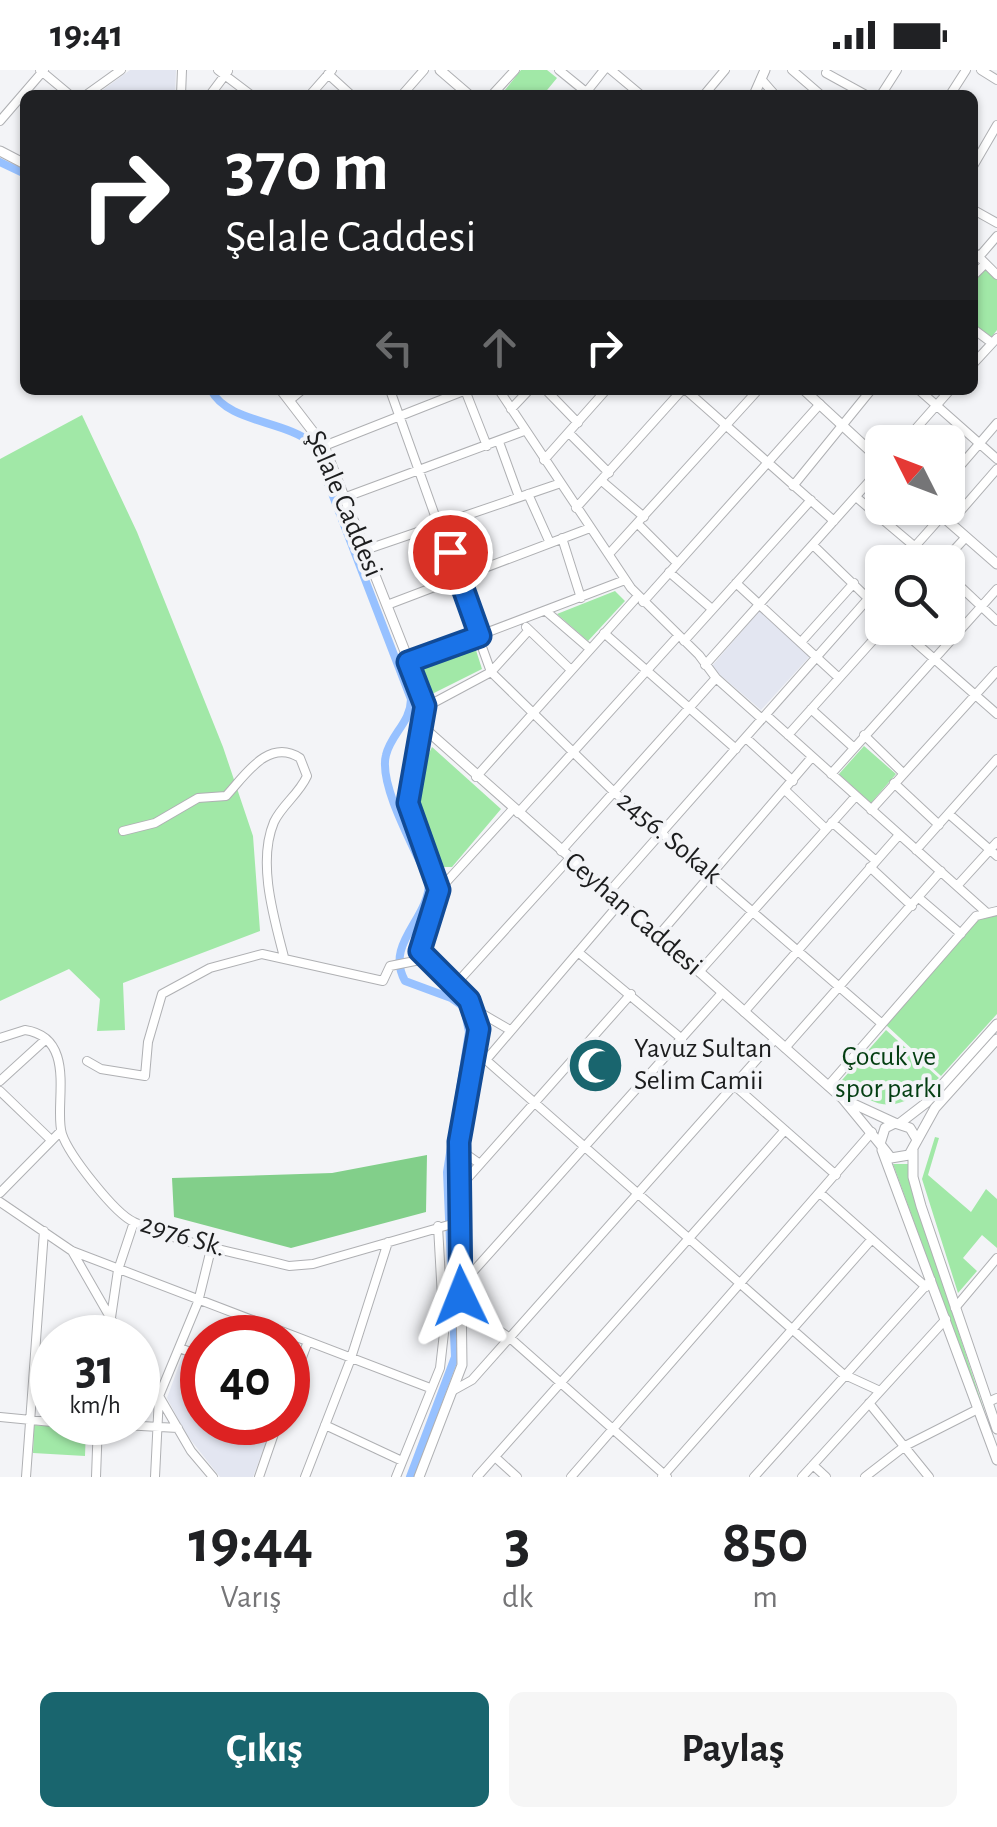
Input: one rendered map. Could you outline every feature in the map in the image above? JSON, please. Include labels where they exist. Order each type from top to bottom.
[{"type":"street","points":[[93,90],[121,70]]},
{"type":"street","points":[[406,90],[424,70]]},
{"type":"street","points":[[440,70],[463,90]]},
{"type":"street","points":[[496,90],[514,70]]},
{"type":"street","points":[[558,70],[580,90]]},
{"type":"street","points":[[589,90],[608,70],[634,90]]},
{"type":"street","points":[[708,90],[725,70]]},
{"type":"street","points":[[792,70],[816,90]]},
{"type":"street","points":[[981,70],[997,80]]},
{"type":"street","points":[[26,90],[42,71],[64,90]]},
{"type":"street","points":[[224,71],[245,90]]},
{"type":"street","points":[[827,71],[858,90]]},
{"type":"street","points":[[0,120],[20,97]]},
{"type":"street","points":[[978,158],[997,125]]},
{"type":"street","points":[[997,237],[978,258],[997,275]]},
{"type":"street","name":"Şelale Caddesi","points":[[288,395],[324,446],[425,706],[408,803],[439,890]]},
{"type":"street","name":"2456. Sokak","points":[[392,395],[490,672],[529,714],[613,791],[881,1023]]},
{"type":"street","points":[[324,446],[454,395]]},
{"type":"street","points":[[468,395],[487,446]]},
{"type":"street","points":[[502,395],[558,484],[641,599],[716,678],[992,912]]},
{"type":"street","points":[[511,410],[524,395]]},
{"type":"street","points":[[551,395],[578,422]]},
{"type":"street","points":[[544,460],[602,395]]},
{"type":"street","points":[[576,508],[679,395]]},
{"type":"street","points":[[690,395],[834,521]]},
{"type":"street","points":[[609,554],[753,395]]},
{"type":"street","points":[[810,395],[865,447]]},
{"type":"street","points":[[793,486],[867,395]]},
{"type":"street","points":[[925,395],[997,459]]},
{"type":"street","points":[[919,425],[945,395]]},
{"type":"street","points":[[476,777],[570,669],[670,572],[820,404]]},
{"type":"street","points":[[965,460],[997,423]]},
{"type":"street","points":[[346,497],[524,431]]},
{"type":"street","points":[[569,433],[609,472]]},
{"type":"street","points":[[499,442],[550,543]]},
{"type":"street","points":[[965,500],[997,469]]},
{"type":"street","points":[[603,482],[677,563]]},
{"type":"street","points":[[366,550],[558,484]]},
{"type":"street","points":[[705,665],[865,486]]},
{"type":"street","points":[[856,497],[911,545]]},
{"type":"street","points":[[510,1030],[474,1009],[424,958],[420,942],[439,890],[572,754],[646,671],[712,609],[811,500]]},
{"type":"street","points":[[917,545],[939,525]]},
{"type":"street","points":[[953,525],[997,564]]},
{"type":"street","points":[[387,605],[590,528]]},
{"type":"street","points":[[958,545],[966,536]]},
{"type":"street","points":[[562,538],[581,598]]},
{"type":"street","points":[[813,545],[865,596]]},
{"type":"street","points":[[670,572],[712,609]]},
{"type":"street","points":[[408,662],[626,580]]},
{"type":"street","points":[[736,583],[839,678]]},
{"type":"street","points":[[802,642],[854,583]]},
{"type":"street","points":[[831,774],[997,589]]},
{"type":"street","points":[[965,592],[997,621]]},
{"type":"street","points":[[608,892],[865,602]]},
{"type":"street","points":[[547,612],[590,648]]},
{"type":"street","points":[[520,621],[570,669]]},
{"type":"street","points":[[435,702],[490,672],[529,630]]},
{"type":"street","points":[[604,633],[736,749]]},
{"type":"street","points":[[788,736],[869,645]]},
{"type":"street","points":[[919,645],[997,714]]},
{"type":"street","points":[[870,810],[997,671]]},
{"type":"street","points":[[454,986],[566,855],[613,791],[716,678]]},
{"type":"street","points":[[811,710],[853,747]]},
{"type":"street","name":"Ceyhan Caddesi","points":[[424,726],[476,777],[843,1099],[872,1132],[881,1147],[929,1283],[988,1403],[997,1460]]},
{"type":"street","points":[[864,735],[903,773]]},
{"type":"street","points":[[746,738],[793,780]]},
{"type":"street","points":[[123,830],[155,823],[198,798],[226,796],[255,761],[265,756],[286,752],[300,758],[306,776],[277,817],[268,845],[272,909],[284,957]]},
{"type":"street","points":[[658,936],[812,757]]},
{"type":"street","points":[[916,850],[997,759]]},
{"type":"street","points":[[894,783],[939,825]]},
{"type":"street","points":[[784,790],[873,864],[912,906]]},
{"type":"street","points":[[699,972],[854,796]]},
{"type":"street","points":[[949,814],[993,853]]},
{"type":"street","points":[[744,1012],[899,835]]},
{"type":"street","points":[[957,886],[993,853],[997,842]]},
{"type":"street","points":[[784,1048],[942,872]]},
{"type":"street","points":[[919,898],[962,934]]},
{"type":"street","points":[[473,1064],[486,1060],[620,902]]},
{"type":"street","points":[[828,1086],[976,916],[992,912]]},
{"type":"street","points":[[578,952],[682,1039]]},
{"type":"street","points":[[88,1061],[101,1069],[145,1076],[156,1014],[168,989],[248,956],[284,957],[383,981],[390,966],[424,958]]},
{"type":"street","points":[[461,1285],[588,1147],[722,992]]},
{"type":"street","points":[[458,1189],[631,994]]},
{"type":"street","points":[[419,1477],[454,1390],[464,1350],[459,1149],[479,1029],[474,1009]]},
{"type":"street","points":[[997,1024],[926,1103],[884,1128],[881,1147],[898,1159],[913,1150],[935,1108],[997,1039]]},
{"type":"street","points":[[0,1038],[25,1030],[45,1040],[57,1057],[62,1079],[60,1132],[0,1193]]},
{"type":"street","points":[[454,1390],[472,1380],[775,1039]]},
{"type":"street","points":[[0,1080],[45,1040]]},
{"type":"street","points":[[486,1060],[843,1374],[880,1390]]},
{"type":"street","points":[[735,1086],[836,1174]]},
{"type":"street","points":[[0,1091],[50,1139]]},
{"type":"street","name":"Ceyhan Caddesi","points":[[843,1099],[897,1123]]},
{"type":"street","points":[[897,1123],[910,1128],[916,1138]]},
{"type":"street","points":[[477,1477],[785,1130]]},
{"type":"street","name":"2976 Sk.","points":[[60,1132],[96,1184],[134,1222],[289,1266],[459,1222]]},
{"type":"street","points":[[571,1477],[872,1132]]},
{"type":"street","points":[[459,1149],[480,1164]]},
{"type":"street","name":"Ceyhan Caddesi","points":[[913,1150],[915,1186],[997,1429]]},
{"type":"street","points":[[754,1477],[929,1283],[820,1194]]},
{"type":"street","points":[[0,1202],[72,1252],[231,1315]]},
{"type":"street","points":[[111,1315],[118,1270],[134,1222]]},
{"type":"street","points":[[396,1477],[440,1368],[444,1334],[438,1226]]},
{"type":"street","points":[[26,1477],[44,1231]]},
{"type":"street","points":[[462,1305],[510,1338],[664,1476],[872,1240]]},
{"type":"street","points":[[305,1477],[350,1361],[388,1242]]},
{"type":"street","points":[[193,1315],[212,1245]]},
{"type":"street","points":[[72,1252],[106,1315]]},
{"type":"street","points":[[954,1308],[997,1258]]},
{"type":"street","points":[[802,1477],[946,1319]]},
{"type":"street","points":[[310,1346],[430,1388]]},
{"type":"street","points":[[160,1394],[180,1348]]},
{"type":"street","points":[[160,1398],[213,1477]]},
{"type":"street","points":[[868,1403],[929,1477]]},
{"type":"street","points":[[865,1477],[905,1446],[988,1403]]},
{"type":"street","points":[[0,1417],[28,1420]]},
{"type":"street","points":[[325,1424],[402,1461]]},
{"type":"street","points":[[160,1428],[178,1428]]},
{"type":"street","points":[[96,1477],[97,1445]]},
{"type":"street","points":[[155,1477],[156,1445]]},
{"type":"street","points":[[258,1477],[270,1445]]},
{"type":"street","points":[[496,1457],[518,1477]]},
{"type":"street","points":[[813,1464],[826,1477]]},
{"type":"shaded area","points":[[130,70],[176,70],[175,90],[103,90]]},
{"type":"shaded area","points":[[760,610],[811,655],[761,710],[711,667]]},
{"type":"shaded area","points":[[180,1362],[180,1423],[167,1398]]},
{"type":"shaded area","points":[[195,1445],[265,1445],[253,1477],[220,1477]]},
{"type":"green space","points":[[521,70],[547,70],[557,78],[547,90],[505,90]]},
{"type":"green space","points":[[984,269],[997,279],[997,330],[990,339],[978,328],[978,276]]},
{"type":"green space","points":[[82,415],[137,532],[223,747],[253,836],[260,931],[123,983],[125,1030],[97,1031],[100,999],[69,969],[0,1001],[0,459]]},
{"type":"green space","points":[[615,591],[625,601],[588,641],[557,614]]},
{"type":"green space","points":[[475,647],[482,669],[432,694],[418,667]]},
{"type":"green space","points":[[864,746],[896,774],[871,803],[839,774]]},
{"type":"green space","points":[[432,747],[501,809],[452,867],[444,867],[419,808],[420,781]]},
{"type":"green space","points":[[997,915],[997,1014],[941,1076],[885,1024],[978,918]]},
{"type":"green space","name":"Çocuk ve spor parkı","points":[[886,1030],[939,1078],[902,1102],[880,1104],[842,1080]]},
{"type":"green space","points":[[935,1137],[939,1138],[928,1175],[971,1212],[986,1189],[997,1199],[997,1248],[982,1235],[963,1258],[977,1271],[958,1293],[922,1179]]},
{"type":"green space","points":[[427,1155],[426,1212],[291,1248],[174,1217],[172,1178],[332,1173]]},
{"type":"green space","points":[[893,1164],[908,1164],[912,1189],[997,1450]]},
{"type":"green space","points":[[33,1445],[85,1445],[85,1456],[33,1453]]},
{"type":"waterway","points":[[0,162],[20,172]]},
{"type":"waterway","points":[[215,395],[230,409],[288,430],[313,444],[411,699],[408,714],[386,755],[385,768],[393,800],[429,881],[423,907],[404,943],[400,967],[405,981],[464,1007],[469,1032],[447,1172],[455,1357],[410,1477]]},
{"type":"place","name":"Yavuz Sultan Selim Camii","points":[[595,1065]]},
{"type":"route","points":[[450,552],[480,636],[408,662],[425,706],[408,803],[439,890],[420,951],[469,1000],[478,1017],[459,1142],[461,1296]]}]
